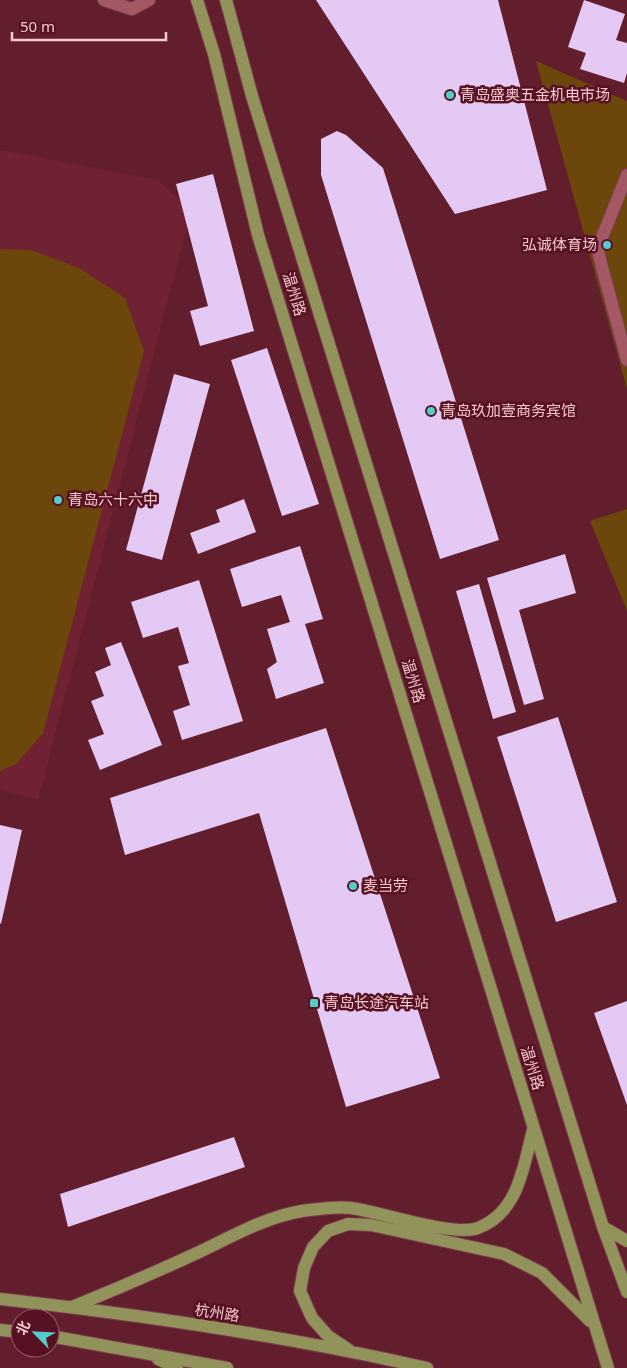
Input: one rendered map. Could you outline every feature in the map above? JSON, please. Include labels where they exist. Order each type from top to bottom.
[{"type":"main road","name":"温州路","points":[[197,0],[214,54],[258,235],[608,1368]]},
{"type":"main road","name":"温州路","points":[[226,0],[252,96],[603,1226],[627,1292]]},
{"type":"main road","points":[[72,1307],[136,1282],[267,1220],[302,1211],[349,1208],[456,1230],[477,1228],[496,1216],[510,1203],[522,1177],[534,1130]]},
{"type":"main road","points":[[349,1350],[328,1336],[312,1318],[300,1291],[304,1268],[314,1247],[328,1231],[348,1224],[371,1225],[504,1254],[542,1273],[593,1323]]},
{"type":"main road","points":[[603,1226],[627,1241]]},
{"type":"main road","name":"杭州路","points":[[0,1300],[72,1307],[349,1350],[427,1368]]},
{"type":"main road","points":[[60,1338],[143,1351],[227,1368]]},
{"type":"main road","points":[[143,1351],[177,1368]]},
{"type":"street","points":[[104,0],[132,9],[149,0]]},
{"type":"street","points":[[627,175],[598,252],[627,360]]},
{"type":"shaded area","name":"弘诚体育场","points":[[536,61],[627,101],[627,389]]},
{"type":"shaded area","name":"青岛六十六中","points":[[0,150],[158,180],[191,211],[38,800],[0,789]]},
{"type":"shaded area","name":"青岛六十六中","points":[[0,249],[31,250],[79,268],[125,298],[144,351],[43,733],[16,764],[0,771]]},
{"type":"shaded area","points":[[627,509],[627,611],[590,521]]},
{"type":"building","name":"青岛盛奥五金机电市场","points":[[316,0],[498,0],[547,190],[455,214]]},
{"type":"building","points":[[584,0],[625,14],[616,40],[627,43],[627,73],[624,83],[580,69],[586,53],[568,47]]},
{"type":"building","points":[[337,131],[346,135],[383,168],[499,540],[440,559],[321,175],[321,139]]},
{"type":"building","points":[[213,174],[254,331],[200,346],[190,311],[208,306],[176,184]]},
{"type":"building","points":[[267,348],[319,504],[282,516],[231,360]]},
{"type":"building","points":[[174,374],[210,384],[162,560],[126,550]]},
{"type":"building","points":[[244,499],[256,532],[198,554],[190,533],[220,522],[216,510]]},
{"type":"building","points":[[300,546],[323,619],[305,624],[324,683],[276,699],[267,669],[277,662],[267,629],[290,622],[281,595],[242,607],[230,569]]},
{"type":"building","points":[[565,554],[576,593],[519,610],[544,699],[524,705],[487,578]]},
{"type":"building","points":[[199,580],[243,721],[182,740],[173,711],[190,705],[178,666],[189,663],[178,627],[143,638],[131,602]]},
{"type":"building","points":[[479,584],[516,712],[493,719],[456,591]]},
{"type":"building","points":[[121,642],[162,745],[100,770],[88,740],[104,734],[91,701],[104,696],[95,672],[111,665],[105,648]]},
{"type":"building","points":[[558,717],[617,902],[556,922],[497,737]]},
{"type":"building","points":[[326,728],[440,1078],[346,1107],[259,813],[125,855],[110,798]]},
{"type":"building","points":[[0,825],[22,830],[1,924],[0,923]]},
{"type":"building","points":[[627,1001],[627,1105],[594,1013]]},
{"type":"building","points":[[234,1137],[245,1167],[68,1227],[60,1194]]},
{"type":"place","name":"青岛盛奥五金机电市场","points":[[450,95]]},
{"type":"place","name":"弘诚体育场","points":[[607,245]]},
{"type":"place","name":"青岛玖加壹商务宾馆","points":[[431,411]]},
{"type":"place","name":"青岛六十六中","points":[[58,500]]},
{"type":"place","name":"麦当劳","points":[[353,886]]},
{"type":"place","name":"青岛长途汽车站","points":[[314,1003]]}]
